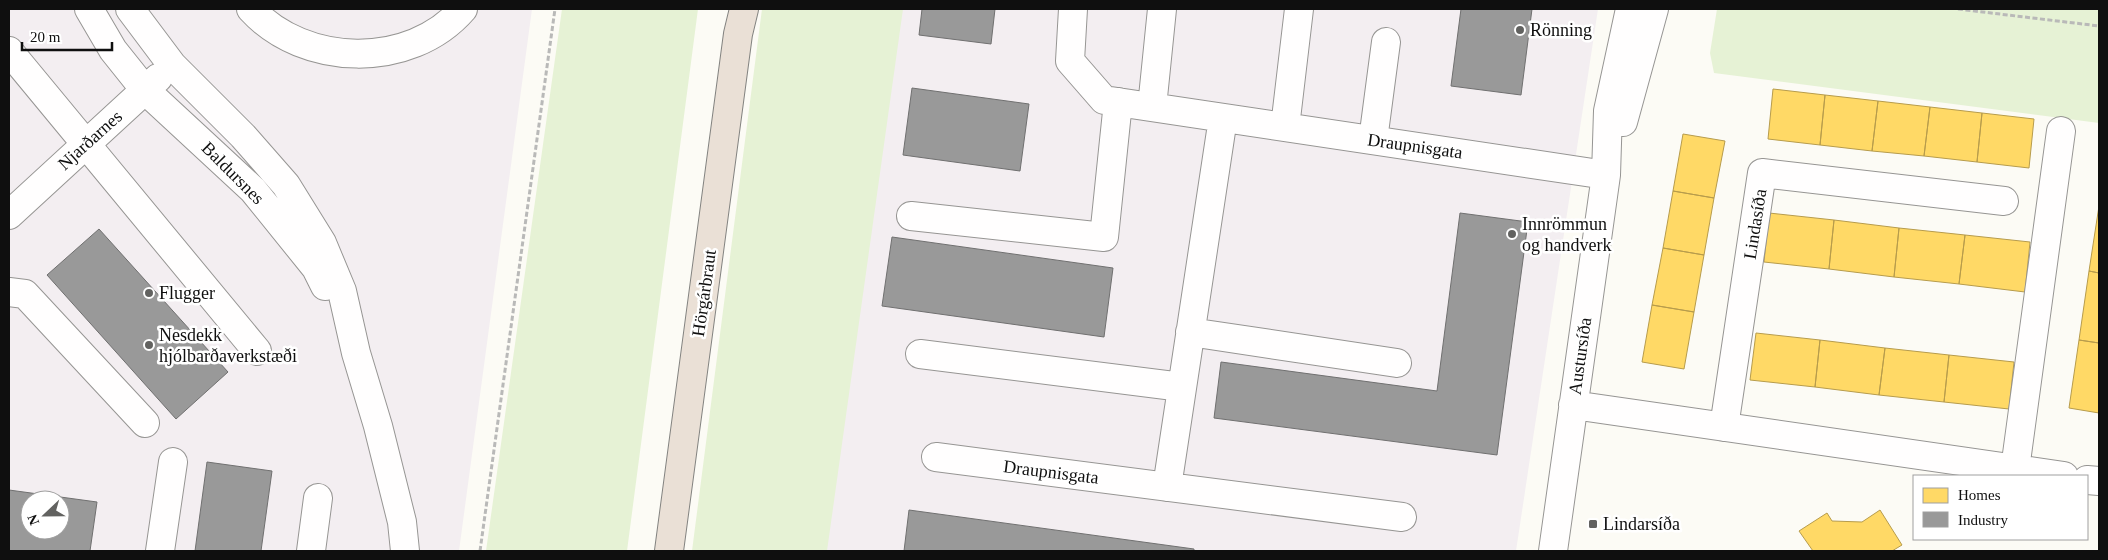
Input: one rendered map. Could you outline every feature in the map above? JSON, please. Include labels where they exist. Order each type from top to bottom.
[{"type":"highway","name":"Hörgárbraut","points":[[669,551],[740,17]]},
{"type":"street","name":"Baldursnes","points":[[89,9],[112,50],[145,90],[253,190],[316,268],[356,353]]},
{"type":"street","name":"Baldursnes","points":[[130,9],[172,65],[243,136],[286,186],[322,243],[342,291],[356,353],[378,426],[402,522],[404,551]]},
{"type":"street","points":[[251,9],[276,30],[299,42],[323,50],[348,54],[374,53],[398,48],[421,39],[442,27],[463,9]]},
{"type":"street","name":"Draupnisgata","points":[[1074,9],[1070,61],[1104,100],[1373,140],[1607,168]]},
{"type":"street","points":[[1152,107],[1162,9]]},
{"type":"street","points":[[1285,127],[1299,9]]},
{"type":"street","name":"Austursíða","points":[[1552,551],[1607,168],[1608,111],[1630,9]]},
{"type":"street","name":"Austursíða","points":[[1607,168],[1624,119],[1654,9]]},
{"type":"street","points":[[1373,140],[1386,42]]},
{"type":"street","points":[[9,51],[257,351]]},
{"type":"street","name":"Njarðarnes","points":[[9,215],[172,65]]},
{"type":"street","points":[[911,216],[1104,237],[1118,102]]},
{"type":"street","points":[[1167,487],[1223,118]]},
{"type":"street","points":[[2015,469],[2061,131]]},
{"type":"street","name":"Lindasíða","points":[[1724,427],[1762,172],[2004,201]]},
{"type":"street","points":[[9,292],[25,294],[145,423]]},
{"type":"street","points":[[1190,332],[1397,363]]},
{"type":"street","points":[[920,354],[1182,387]]},
{"type":"street","points":[[1573,405],[2057,475]]},
{"type":"street","name":"Draupnisgata","points":[[936,457],[1402,517]]},
{"type":"street","points":[[160,551],[173,462]]},
{"type":"street","points":[[311,551],[318,498]]},
{"type":"path","points":[[480,551],[555,9]]},
{"type":"path","points":[[1958,9],[2099,26]]},
{"type":"shaded area","points":[[9,9],[532,9],[459,551],[9,551]]},
{"type":"shaded area","points":[[829,9],[1598,9],[1516,551],[772,551]]},
{"type":"green space","points":[[562,9],[698,9],[627,551],[486,551]]},
{"type":"green space","points":[[762,9],[903,9],[827,551],[692,551]]},
{"type":"green space","points":[[1717,9],[2099,9],[2099,123],[1714,73],[1710,53]]},
{"type":"building: Homes","points":[[1773,89],[1825,95],[1820,145],[1768,139]]},
{"type":"building: Homes","points":[[1825,95],[1878,101],[1872,151],[1820,145]]},
{"type":"building: Homes","points":[[1878,101],[1930,107],[1924,156],[1872,151]]},
{"type":"building: Homes","points":[[1930,107],[1982,113],[1977,162],[1924,156]]},
{"type":"building: Homes","points":[[1982,113],[2034,119],[2029,168],[1977,162]]},
{"type":"building: Homes","points":[[1683,134],[1725,141],[1714,198],[1673,191]]},
{"type":"building: Homes","points":[[1673,191],[1714,198],[1704,255],[1663,248]]},
{"type":"building: Homes","points":[[2099,206],[2099,273],[2089,271]]},
{"type":"building: Homes","points":[[1769,213],[1834,220],[1829,269],[1764,262]]},
{"type":"building: Homes","points":[[1834,220],[1899,228],[1894,277],[1829,269]]},
{"type":"building: Homes","points":[[1899,228],[1965,235],[1959,284],[1894,277]]},
{"type":"building: Homes","points":[[1965,235],[2030,242],[2025,292],[1959,284]]},
{"type":"building: Homes","points":[[1663,248],[1704,255],[1694,312],[1652,305]]},
{"type":"building: Homes","points":[[2089,271],[2099,273],[2099,343],[2079,340]]},
{"type":"building: Homes","points":[[1652,305],[1694,312],[1684,369],[1642,362]]},
{"type":"building: Homes","points":[[1756,333],[1820,340],[1815,387],[1750,380]]},
{"type":"building: Homes","points":[[1820,340],[1885,348],[1879,395],[1815,387]]},
{"type":"building: Homes","points":[[2079,340],[2099,343],[2099,413],[2069,408]]},
{"type":"building: Homes","points":[[1885,348],[1949,355],[1944,402],[1879,395]]},
{"type":"building: Homes","points":[[1949,355],[2014,362],[2009,409],[1944,402]]},
{"type":"building: Homes","points":[[1880,510],[1902,545],[1892,551],[1813,551],[1799,531],[1827,513],[1832,521],[1862,522]]},
{"type":"building: Industry","points":[[922,9],[995,9],[991,44],[919,35]]},
{"type":"building: Industry","points":[[1461,9],[1532,9],[1521,95],[1451,86]]},
{"type":"building: Industry","points":[[912,88],[1029,104],[1020,171],[903,155]]},
{"type":"building: Industry","points":[[1460,213],[1528,222],[1497,455],[1214,418],[1221,362],[1437,391]]},
{"type":"building: Industry","points":[[99,229],[228,372],[176,419],[47,275]]},
{"type":"building: Industry","points":[[892,237],[1113,268],[1104,337],[882,306]]},
{"type":"building: Industry","points":[[207,462],[272,471],[261,551],[195,551]]},
{"type":"building: Industry","points":[[9,490],[20,492],[20,540],[70,540],[70,498],[97,502],[90,551],[9,551]]},
{"type":"building: Industry","points":[[909,510],[1194,549],[1194,551],[904,551]]},
{"type":"place","name":"Rönning","points":[[1520,30]]},
{"type":"place","name":"Innrömmun og handverk","points":[[1512,234]]},
{"type":"place","name":"Flugger","points":[[149,293]]},
{"type":"place","name":"Nesdekk hjólbarðaverkstæði","points":[[149,345]]},
{"type":"place","name":"Lindarsíða","points":[[1593,524]]}]
